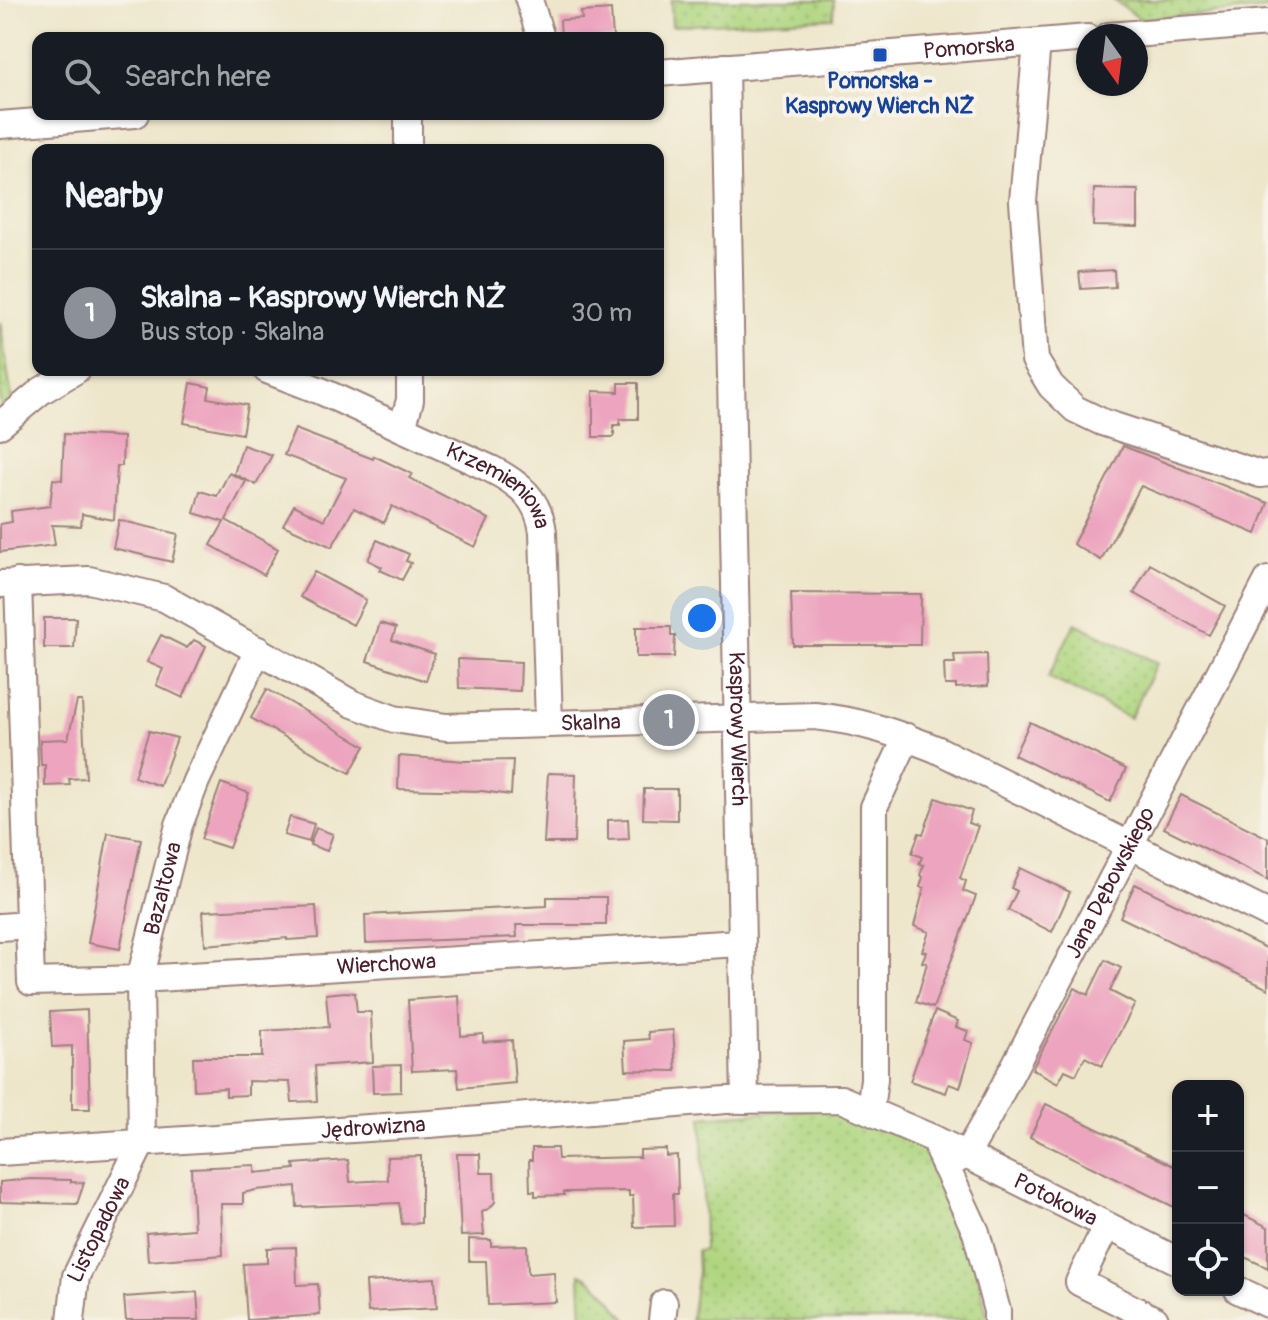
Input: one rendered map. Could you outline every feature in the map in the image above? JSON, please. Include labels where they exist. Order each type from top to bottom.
[{"type":"street","points":[[529,0],[539,32]]},
{"type":"street","points":[[1148,33],[1268,23]]},
{"type":"street","name":"Pomorska","points":[[664,72],[1076,39]]},
{"type":"street","points":[[1037,42],[1023,201],[1035,360],[1051,386],[1075,409],[1102,422],[1260,474],[1268,473]]},
{"type":"street","name":"Kasprowy Wierch","points":[[725,67],[745,1100]]},
{"type":"street","points":[[0,125],[61,120]]},
{"type":"street","points":[[408,120],[408,144]]},
{"type":"street","points":[[0,425],[41,391],[66,376]]},
{"type":"street","name":"Krzemieniowa","points":[[282,376],[505,476],[530,496],[539,511],[543,540],[549,723]]},
{"type":"street","points":[[402,428],[410,400],[410,376]]},
{"type":"street","name":"Skalna","points":[[9,583],[89,580],[164,598],[353,704],[394,719],[446,727],[738,717],[815,716],[855,720],[907,737],[1268,914]]},
{"type":"street","points":[[0,927],[29,925],[9,583]]},
{"type":"street","name":"Jana Dębowskiego","points":[[956,1160],[1130,845],[1267,587]]},
{"type":"street","name":"Bazaltowa","points":[[142,1142],[140,979],[187,804],[258,650]]},
{"type":"street","points":[[745,1100],[841,1099],[870,1110],[874,1079],[874,807],[907,737]]},
{"type":"street","name":"Wierchowa","points":[[29,925],[31,982],[140,979],[740,943]]},
{"type":"street","name":"Jędrowizna","points":[[0,1152],[745,1100]]},
{"type":"street","name":"Potokowa","points":[[870,1110],[932,1138],[956,1160],[1172,1258]]},
{"type":"street","name":"Listopadowa","points":[[71,1320],[76,1276],[142,1142]]},
{"type":"street","points":[[956,1160],[997,1320]]},
{"type":"street","points":[[1106,1227],[1079,1282],[1155,1320]]},
{"type":"street","points":[[1244,1293],[1268,1304]]},
{"type":"green space","points":[[671,0],[834,0],[833,18],[672,26]]},
{"type":"green space","points":[[1114,0],[1268,0],[1268,9],[1140,19]]},
{"type":"green space","points":[[0,321],[13,407],[0,421]]},
{"type":"green space","points":[[1075,623],[1157,663],[1130,718],[1048,677]]},
{"type":"green space","points":[[837,1109],[922,1146],[970,1238],[988,1320],[691,1320],[698,1271],[697,1251],[704,1250],[702,1117]]},
{"type":"green space","points":[[580,1274],[600,1288],[627,1320],[582,1320]]},
{"type":"building","points":[[611,10],[613,32],[561,32],[560,20],[582,19],[581,12]]},
{"type":"building","points":[[1094,189],[1138,190],[1138,227],[1093,226]]},
{"type":"building","points":[[1114,270],[1115,287],[1081,289],[1079,272]]},
{"type":"building","points":[[191,383],[210,387],[208,398],[247,405],[242,434],[184,423]]},
{"type":"building","points":[[619,383],[638,383],[638,419],[620,419],[620,425],[614,425],[614,437],[593,437],[593,391],[619,392]]},
{"type":"building","points":[[295,429],[373,459],[374,456],[412,474],[409,478],[489,519],[475,547],[392,506],[384,523],[354,508],[332,547],[283,525],[294,505],[324,520],[346,478],[284,455]]},
{"type":"building","points":[[64,434],[123,437],[122,466],[117,466],[114,520],[82,514],[81,526],[52,525],[55,545],[0,552],[0,524],[12,522],[11,511],[50,506],[53,479],[62,480]]},
{"type":"building","points":[[243,445],[272,455],[256,485],[234,474]]},
{"type":"building","points":[[1123,446],[1268,503],[1256,534],[1141,486],[1101,560],[1073,544]]},
{"type":"building","points":[[229,473],[246,481],[226,520],[278,549],[264,575],[211,545],[224,522],[194,513],[200,491],[217,496]]},
{"type":"building","points":[[119,520],[178,534],[172,562],[113,548]]},
{"type":"building","points":[[377,540],[409,554],[406,561],[411,563],[402,580],[380,570],[382,567],[368,560]]},
{"type":"building","points":[[1150,564],[1225,606],[1209,635],[1134,593]]},
{"type":"building","points":[[314,572],[366,600],[353,625],[300,597]]},
{"type":"building","points":[[791,593],[921,594],[920,645],[793,645]]},
{"type":"building","points":[[44,618],[76,618],[74,648],[44,648]]},
{"type":"building","points":[[380,623],[396,628],[392,640],[435,654],[426,681],[367,661]]},
{"type":"building","points":[[636,627],[671,627],[671,636],[675,636],[674,657],[636,657]]},
{"type":"building","points":[[161,635],[187,648],[194,640],[206,646],[183,698],[156,685],[163,669],[147,662]]},
{"type":"building","points":[[987,654],[988,686],[956,688],[956,685],[945,685],[944,663],[955,663],[954,655]]},
{"type":"building","points":[[458,659],[521,662],[520,691],[459,688]]},
{"type":"building","points":[[267,689],[365,746],[350,773],[251,718]]},
{"type":"building","points":[[77,701],[82,701],[86,778],[69,779],[70,785],[45,786],[40,740],[68,739]]},
{"type":"building","points":[[1030,722],[1126,769],[1110,802],[1014,755]]},
{"type":"building","points":[[149,731],[177,738],[160,786],[134,777]]},
{"type":"building","points":[[399,756],[465,761],[513,760],[511,795],[482,791],[398,789]]},
{"type":"building","points":[[548,773],[576,774],[574,843],[544,843]]},
{"type":"building","points":[[221,783],[249,793],[229,848],[201,839]]},
{"type":"building","points":[[644,789],[677,789],[677,820],[643,819]]},
{"type":"building","points":[[1181,795],[1268,838],[1268,880],[1164,828]]},
{"type":"building","points":[[936,798],[972,811],[968,823],[978,826],[960,878],[966,881],[963,891],[976,896],[933,1008],[916,1002],[927,963],[922,962],[926,952],[922,951],[929,932],[914,926],[924,888],[920,887],[923,877],[920,875],[924,865],[919,864],[922,857],[912,853],[919,833],[923,834]]},
{"type":"building","points":[[290,817],[314,824],[309,842],[284,835]]},
{"type":"building","points":[[628,819],[629,839],[608,840],[608,820]]},
{"type":"building","points":[[316,828],[333,834],[327,851],[310,845]]},
{"type":"building","points":[[108,833],[141,839],[120,949],[88,943]]},
{"type":"building","points":[[1020,868],[1070,892],[1052,932],[1008,910],[1017,891],[1011,888]]},
{"type":"building","points":[[1135,884],[1268,949],[1268,989],[1120,917]]},
{"type":"building","points":[[547,897],[606,897],[606,925],[516,925],[517,937],[366,943],[365,915],[547,906]]},
{"type":"building","points":[[316,906],[318,938],[205,945],[203,911]]},
{"type":"building","points":[[1105,960],[1121,968],[1110,991],[1135,1004],[1102,1066],[1085,1057],[1076,1075],[1065,1070],[1058,1083],[1032,1069],[1075,988],[1088,995]]},
{"type":"building","points":[[355,993],[357,1012],[371,1012],[373,1062],[315,1066],[317,1101],[292,1102],[290,1082],[248,1081],[248,1095],[226,1096],[226,1088],[194,1090],[193,1057],[262,1057],[262,1031],[329,1027],[326,994]]},
{"type":"building","points":[[459,996],[461,1036],[483,1034],[483,1042],[512,1040],[515,1083],[459,1088],[457,1069],[412,1071],[408,1000]]},
{"type":"building","points":[[87,1010],[90,1109],[72,1109],[72,1046],[52,1047],[50,1012]]},
{"type":"building","points":[[935,1011],[958,1021],[956,1027],[968,1031],[965,1040],[973,1043],[960,1088],[949,1084],[946,1093],[910,1081]]},
{"type":"building","points":[[673,1030],[676,1071],[626,1070],[624,1041],[649,1039],[648,1032]]},
{"type":"building","points":[[401,1065],[401,1092],[373,1093],[372,1066]]},
{"type":"building","points":[[1046,1104],[1172,1165],[1172,1206],[1030,1137]]},
{"type":"building","points":[[532,1148],[557,1148],[558,1159],[640,1157],[640,1150],[666,1149],[666,1156],[677,1155],[678,1194],[673,1194],[674,1226],[634,1227],[633,1196],[629,1196],[629,1191],[564,1192],[564,1195],[535,1196],[535,1191],[530,1191],[529,1160],[532,1160]]},
{"type":"building","points":[[457,1154],[480,1154],[481,1173],[494,1173],[495,1202],[482,1212],[484,1235],[461,1236]]},
{"type":"building","points":[[421,1156],[421,1223],[402,1224],[399,1203],[297,1207],[296,1186],[256,1190],[243,1193],[243,1204],[221,1204],[223,1255],[148,1261],[146,1233],[194,1229],[191,1168],[255,1165],[255,1173],[295,1169],[294,1164],[348,1160],[350,1182],[388,1180],[387,1157]]},
{"type":"building","points":[[31,1179],[84,1183],[77,1204],[0,1202],[0,1182]]},
{"type":"building","points":[[1244,1215],[1268,1227],[1268,1268],[1244,1257]]},
{"type":"building","points":[[469,1239],[491,1240],[491,1246],[527,1245],[528,1274],[554,1272],[556,1302],[488,1305],[486,1261],[469,1261]]},
{"type":"building","points":[[296,1247],[297,1285],[318,1284],[320,1315],[247,1320],[243,1264],[267,1263],[267,1248]]},
{"type":"building","points":[[435,1278],[437,1308],[368,1312],[366,1282]]},
{"type":"building","points":[[197,1292],[199,1320],[126,1320],[124,1297]]},
{"type":"place","name":"Pomorska - Kasprowy Wierch NŻ","points":[[880,55]]},
{"type":"place","name":"Skalna - Kasprowy Wierch NŻ","points":[[669,720]]}]
